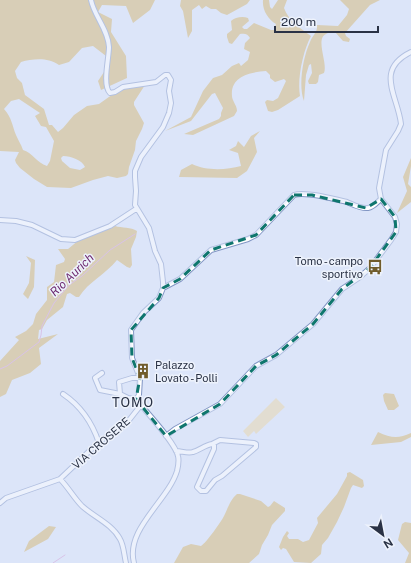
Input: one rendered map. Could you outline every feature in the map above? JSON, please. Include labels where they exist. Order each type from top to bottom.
[{"type":"street","points":[[91,0],[102,24],[109,45],[107,90],[110,93],[123,87],[156,82],[168,75],[170,78],[169,91],[171,103],[169,113],[163,127],[141,157],[135,171],[136,209],[149,228],[155,251],[161,264],[163,276],[163,288],[159,298],[143,313],[130,330],[132,358],[140,378],[139,394],[136,399]]},
{"type":"street","points":[[166,436],[220,404],[256,366],[276,355],[313,324],[342,289],[370,268],[391,240],[396,232],[397,224],[395,217],[381,199],[379,188],[386,150],[401,124],[390,83],[395,64],[402,56],[411,52]]},
{"type":"street","points":[[163,288],[180,279],[211,250],[237,243],[256,235],[294,195],[298,193],[340,201],[366,208],[373,207],[381,199]]},
{"type":"street","points":[[0,220],[32,224],[61,239],[75,240],[110,226],[136,209]]},
{"type":"street","points":[[102,374],[95,378],[100,390],[136,399],[166,436],[178,456],[178,467],[175,476],[138,531],[133,547],[134,563]]},
{"type":"street","points":[[120,394],[119,382],[132,378],[140,378]]},
{"type":"street","points":[[63,394],[73,401],[90,422],[99,443]]},
{"type":"street","name":"VIA CROSERE","points":[[60,479],[99,443],[126,424],[141,405]]},
{"type":"street","points":[[176,451],[188,453],[194,452],[204,446],[220,440],[256,444],[256,447],[222,476],[215,480],[206,491],[201,491],[197,487],[214,449],[212,444]]},
{"type":"street","points":[[0,503],[6,498],[60,479],[82,505],[106,523],[120,537],[126,563]]},
{"type":"highlighted area","points":[[294,195],[312,195],[366,208],[381,199],[395,217],[396,232],[370,268],[342,289],[313,324],[276,355],[256,366],[220,404],[166,436],[136,399],[140,378],[132,358],[131,330],[159,298],[163,288],[180,279],[211,250],[256,235]]},
{"type":"shaded area","points":[[0,0],[155,0],[150,10],[133,23],[126,6],[102,5],[98,12],[112,19],[111,32],[126,56],[127,78],[101,90],[98,81],[108,66],[106,56],[93,46],[82,48],[69,62],[59,65],[54,62],[40,59],[30,60],[21,62],[15,71],[17,78],[22,83],[25,95],[44,109],[49,125],[52,125],[58,132],[74,115],[87,106],[99,104],[123,87],[145,85],[134,102],[134,105],[144,123],[136,141],[135,150],[128,174],[126,176],[117,178],[108,176],[71,188],[47,187],[34,179],[16,163],[15,160],[19,152],[0,151]],"holes":[[[19,99],[40,113],[35,116],[41,126],[46,127],[54,141],[50,161],[47,166],[43,165],[23,150],[7,112],[4,109],[11,101]],[[63,156],[76,159],[85,167],[80,170],[70,168],[62,161],[61,158]]]},
{"type":"shaded area","points":[[181,0],[250,0],[247,4],[227,15],[206,6],[202,9],[199,5],[192,10],[192,31],[188,38],[183,11],[180,6]]},
{"type":"shaded area","points":[[263,0],[269,0],[270,7],[272,9],[278,0],[287,0],[284,8],[288,16],[295,24],[311,36],[305,49],[301,65],[299,82],[300,96],[278,110],[272,112],[268,111],[265,102],[267,100],[273,101],[278,98],[286,81],[284,79],[275,82],[270,78],[270,75],[266,71],[248,74],[238,80],[232,89],[232,96],[237,111],[234,116],[193,135],[184,134],[219,119],[223,108],[215,93],[212,94],[191,121],[165,131],[191,117],[203,91],[213,78],[222,75],[232,66],[239,63],[241,66],[248,60],[250,52],[244,49],[245,43],[250,38],[248,36],[245,34],[240,34],[232,44],[229,43],[227,34],[232,30],[231,21],[237,18],[246,17],[249,21],[242,27],[244,29],[247,29],[254,23],[274,30],[276,24],[270,20],[266,14],[263,7]]},
{"type":"shaded area","points":[[340,0],[380,0],[370,5],[345,33],[350,39],[349,42],[343,41],[335,32],[330,32],[323,37],[322,46],[325,69],[324,73],[319,75],[318,82],[316,84],[309,84],[308,81],[312,73],[311,64],[309,65],[306,75],[304,101],[301,80],[307,48],[316,32],[317,25],[338,26],[347,15],[349,9]]},
{"type":"shaded area","points":[[260,131],[254,138],[257,152],[247,171],[237,178],[179,177],[181,170],[192,164],[203,168],[216,169],[241,166],[238,153],[229,150],[236,146],[238,141],[244,147],[251,136]]},
{"type":"shaded area","points":[[411,158],[408,184],[411,187],[411,202],[397,213],[407,191],[403,177]]},
{"type":"shaded area","points":[[115,226],[137,231],[131,249],[132,265],[130,268],[117,260],[108,270],[87,287],[79,297],[76,297],[70,293],[67,294],[63,307],[47,320],[42,329],[39,330],[38,339],[58,334],[39,348],[41,364],[30,373],[12,380],[6,394],[0,397],[0,361],[19,340],[15,337],[26,331],[33,324],[36,314],[47,300],[47,287],[54,282],[56,265],[64,262],[65,259],[58,249],[68,249],[79,240]]},
{"type":"shaded area","points":[[26,256],[35,260],[34,287],[28,299],[23,294],[29,283],[31,263]]},
{"type":"shaded area","points":[[385,393],[394,394],[399,406],[394,410],[388,410],[384,401],[383,395]]},
{"type":"shaded area","points":[[276,398],[285,407],[256,434],[254,431],[248,437],[243,431]]},
{"type":"shaded area","points":[[378,432],[394,437],[411,433],[411,437],[401,442],[371,445]]},
{"type":"shaded area","points":[[350,472],[363,480],[364,486],[362,488],[353,485],[351,488],[337,522],[328,538],[322,545],[321,554],[311,563],[294,562],[286,549],[283,548],[281,550],[279,547],[283,537],[287,531],[289,533],[287,536],[289,539],[298,539],[303,542],[309,540],[318,523],[317,518],[337,494],[347,476],[347,473]]},
{"type":"shaded area","points":[[237,494],[261,501],[268,507],[274,501],[285,508],[285,511],[272,525],[259,554],[249,563],[174,563],[183,547],[191,544],[201,546],[206,541],[220,523],[231,501]]},
{"type":"shaded area","points":[[405,522],[411,523],[411,563],[405,563],[409,553],[398,540],[402,524]]},
{"type":"shaded area","points":[[49,526],[56,527],[48,539],[24,552],[29,541]]},
{"type":"waterway","name":"Rio Aurich","points":[[0,369],[7,366],[39,342],[42,326],[54,303],[69,285],[82,276],[110,250],[135,234]]},
{"type":"waterway","points":[[53,563],[65,555]]},
{"type":"place","name":"Tomo - campo sportivo","points":[[375,267]]},
{"type":"place","name":"Palazzo Lovato - Polli","points":[[143,371]]},
{"type":"district","name":"TOMO","points":[[133,402]]}]
